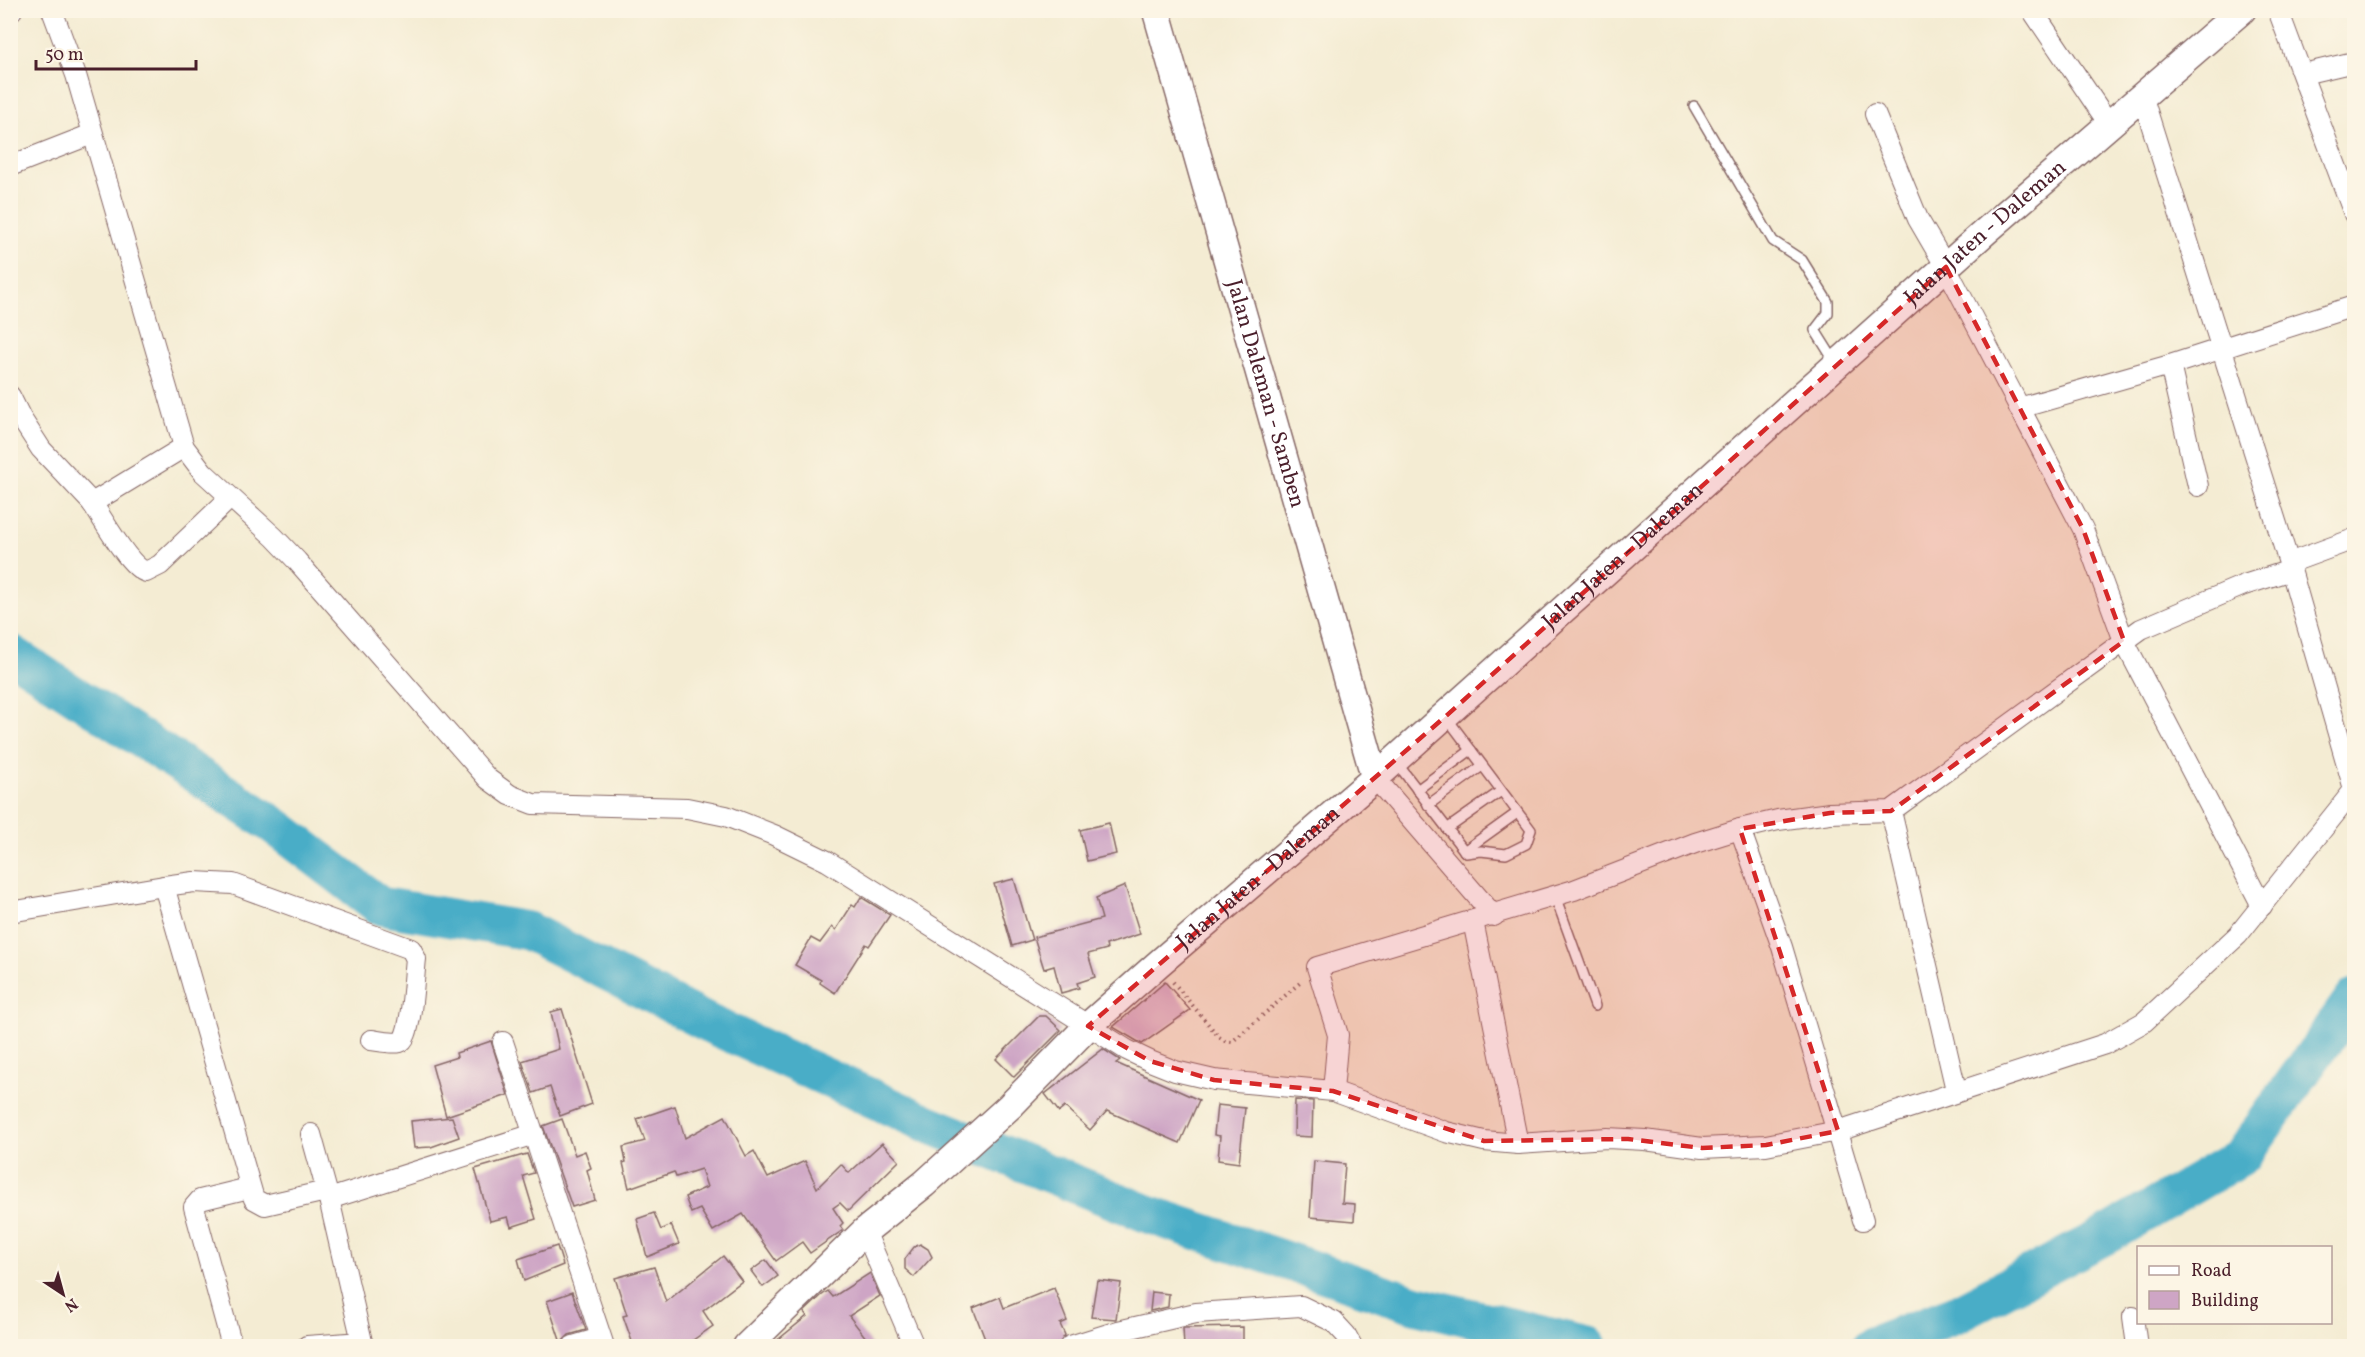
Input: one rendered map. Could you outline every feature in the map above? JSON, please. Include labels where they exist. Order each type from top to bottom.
[{"type":"main road","name":"Jalan Daleman - Samben","points":[[1156,10],[1384,769]]},
{"type":"main road","name":"Jalan Jaten - Daleman","points":[[747,1347],[865,1231],[924,1184],[1010,1106],[1088,1026],[1158,963],[1446,716],[1836,364],[2236,12]]},
{"type":"street","points":[[52,10],[76,75],[184,447],[195,464],[274,537],[488,779],[510,795],[533,804],[687,808],[726,816],[774,835],[827,861],[878,891],[1127,1050],[1175,1071],[1234,1083],[1333,1091],[1446,1132],[1484,1141],[1516,1138],[1607,1138],[1712,1148],[1766,1145],[1836,1125],[1955,1083],[2105,1044],[2130,1032],[2238,935],[2355,790],[2290,566],[2142,95]]},
{"type":"street","points":[[2032,10],[2109,124]]},
{"type":"street","points":[[2278,10],[2355,214]]},
{"type":"street","points":[[2303,74],[2355,62]]},
{"type":"street","points":[[1875,114],[1918,219],[1946,267],[2083,529],[2124,641],[2262,906]]},
{"type":"street","points":[[10,166],[92,134]]},
{"type":"street","points":[[2019,408],[2170,365],[2355,306]]},
{"type":"street","points":[[2170,365],[2198,486]]},
{"type":"street","points":[[10,396],[41,449],[92,503],[139,569],[146,572],[160,565],[230,498]]},
{"type":"street","points":[[92,503],[184,447]]},
{"type":"street","points":[[1333,1091],[1338,1035],[1317,967],[1494,916],[1555,896],[1695,843],[1740,829],[1778,820],[1830,813],[1891,812],[2141,629],[2355,539]]},
{"type":"street","points":[[1384,769],[1494,916]]},
{"type":"street","points":[[1891,812],[1955,1083]]},
{"type":"street","points":[[1740,829],[1782,947],[1863,1220]]},
{"type":"street","points":[[10,912],[194,882],[233,884],[411,949],[416,959],[409,1027],[405,1039],[400,1042],[371,1040]]},
{"type":"street","points":[[164,886],[254,1199],[265,1205],[328,1195],[534,1134]]},
{"type":"street","points":[[1473,921],[1516,1138]]},
{"type":"street","points":[[503,1042],[602,1342],[573,1347]]},
{"type":"street","points":[[307,1347],[363,1344],[328,1195],[311,1134]]},
{"type":"street","points":[[232,1347],[194,1207],[200,1200],[249,1188]]},
{"type":"street","points":[[865,1231],[914,1347]]},
{"type":"street","points":[[1070,1347],[1118,1331],[1196,1313],[1301,1306],[1334,1322],[1346,1335],[1352,1347]]},
{"type":"street","points":[[2133,1317],[2137,1347]]},
{"type":"lane","points":[[1694,106],[1773,241],[1802,260],[1828,302],[1828,313],[1815,330],[1836,364]]},
{"type":"lane","points":[[1384,769],[1417,790],[1464,851],[1469,854],[1482,851],[1506,854],[1526,844],[1531,830],[1446,716]]},
{"type":"lane","points":[[1417,790],[1471,750]]},
{"type":"lane","points":[[1428,805],[1482,766]]},
{"type":"lane","points":[[1447,829],[1501,790]]},
{"type":"lane","points":[[1464,851],[1518,813]]},
{"type":"lane","points":[[1555,896],[1595,1006]]},
{"type":"path","points":[[1158,963],[1219,1037],[1232,1042],[1317,967]]},
{"type":"highlighted area","points":[[1946,267],[2083,529],[2124,641],[1891,811],[1830,813],[1740,829],[1838,1131],[1766,1145],[1702,1148],[1628,1139],[1484,1141],[1333,1091],[1214,1080],[1150,1061],[1088,1026],[1446,716]]},
{"type":"building","points":[[1109,823],[1116,854],[1087,861],[1080,830]]},
{"type":"building","points":[[1014,879],[1032,940],[1012,946],[994,884]]},
{"type":"building","points":[[1125,886],[1140,934],[1106,945],[1107,949],[1088,954],[1095,977],[1077,983],[1079,988],[1061,993],[1054,966],[1044,969],[1034,937],[1102,919],[1096,898]]},
{"type":"building","points":[[861,897],[890,915],[869,946],[866,944],[835,993],[820,983],[821,980],[795,965],[811,938],[820,943],[832,927],[836,930],[852,905],[855,907]]},
{"type":"building","points":[[1165,982],[1190,1010],[1142,1044],[1113,1027]]},
{"type":"building","points":[[562,1009],[592,1104],[560,1116],[550,1087],[533,1093],[522,1061],[559,1049],[551,1012]]},
{"type":"building","points":[[1039,1016],[1046,1016],[1061,1030],[1014,1077],[996,1059]]},
{"type":"building","points":[[491,1041],[508,1095],[446,1116],[432,1065],[457,1057],[456,1053]]},
{"type":"building","points":[[1103,1049],[1120,1060],[1116,1063],[1199,1100],[1180,1143],[1107,1111],[1090,1130],[1065,1107],[1059,1112],[1045,1094]]},
{"type":"building","points":[[1295,1100],[1313,1101],[1312,1137],[1294,1136]]},
{"type":"building","points":[[1217,1105],[1245,1108],[1239,1163],[1218,1160],[1220,1136],[1214,1135]]},
{"type":"building","points":[[675,1106],[685,1138],[725,1116],[746,1156],[754,1151],[768,1178],[805,1161],[817,1188],[841,1164],[849,1173],[882,1143],[899,1161],[848,1211],[840,1203],[833,1208],[843,1223],[840,1226],[843,1230],[810,1253],[802,1242],[776,1261],[743,1214],[713,1231],[700,1209],[691,1213],[685,1197],[707,1187],[701,1169],[676,1177],[674,1172],[629,1188],[623,1163],[626,1162],[623,1147],[645,1141],[637,1119]]},
{"type":"building","points":[[452,1117],[459,1137],[431,1147],[414,1148],[411,1121]]},
{"type":"building","points":[[562,1119],[575,1155],[585,1151],[591,1168],[587,1170],[595,1200],[572,1207],[543,1126]]},
{"type":"building","points":[[527,1154],[534,1173],[523,1176],[536,1219],[511,1227],[508,1217],[490,1221],[475,1169]]},
{"type":"building","points":[[1314,1161],[1345,1164],[1342,1203],[1355,1204],[1354,1221],[1310,1217]]},
{"type":"building","points":[[654,1213],[661,1230],[671,1225],[679,1244],[647,1257],[637,1219]]},
{"type":"building","points":[[920,1244],[928,1249],[932,1257],[914,1277],[905,1269],[905,1259],[914,1247]]},
{"type":"building","points":[[557,1246],[563,1265],[524,1281],[518,1259]]},
{"type":"building","points":[[723,1256],[742,1281],[703,1311],[713,1326],[683,1347],[634,1347],[623,1316],[627,1315],[615,1278],[654,1267],[666,1302]]},
{"type":"building","points":[[766,1260],[778,1276],[763,1287],[751,1271]]},
{"type":"building","points":[[870,1273],[880,1296],[849,1316],[873,1347],[769,1347],[807,1316],[804,1312],[821,1296],[828,1291],[833,1297]]},
{"type":"building","points":[[1097,1280],[1121,1283],[1116,1319],[1091,1317]]},
{"type":"building","points":[[1054,1288],[1067,1321],[1060,1324],[1065,1335],[1058,1346],[988,1347],[973,1308],[1000,1297],[1004,1308]]},
{"type":"building","points":[[572,1292],[586,1330],[569,1335],[561,1343],[547,1301]]},
{"type":"building","points":[[1152,1292],[1169,1294],[1168,1307],[1150,1311]]},
{"type":"building","points":[[1243,1327],[1243,1347],[1184,1347],[1183,1328]]},
{"type":"waterway","points":[[10,653],[275,826],[380,906],[528,931],[712,1025],[926,1123],[1148,1214],[1414,1304],[1588,1346]]},
{"type":"waterway","points":[[1871,1346],[1956,1314],[2110,1233],[2242,1156],[2354,998]]}]
